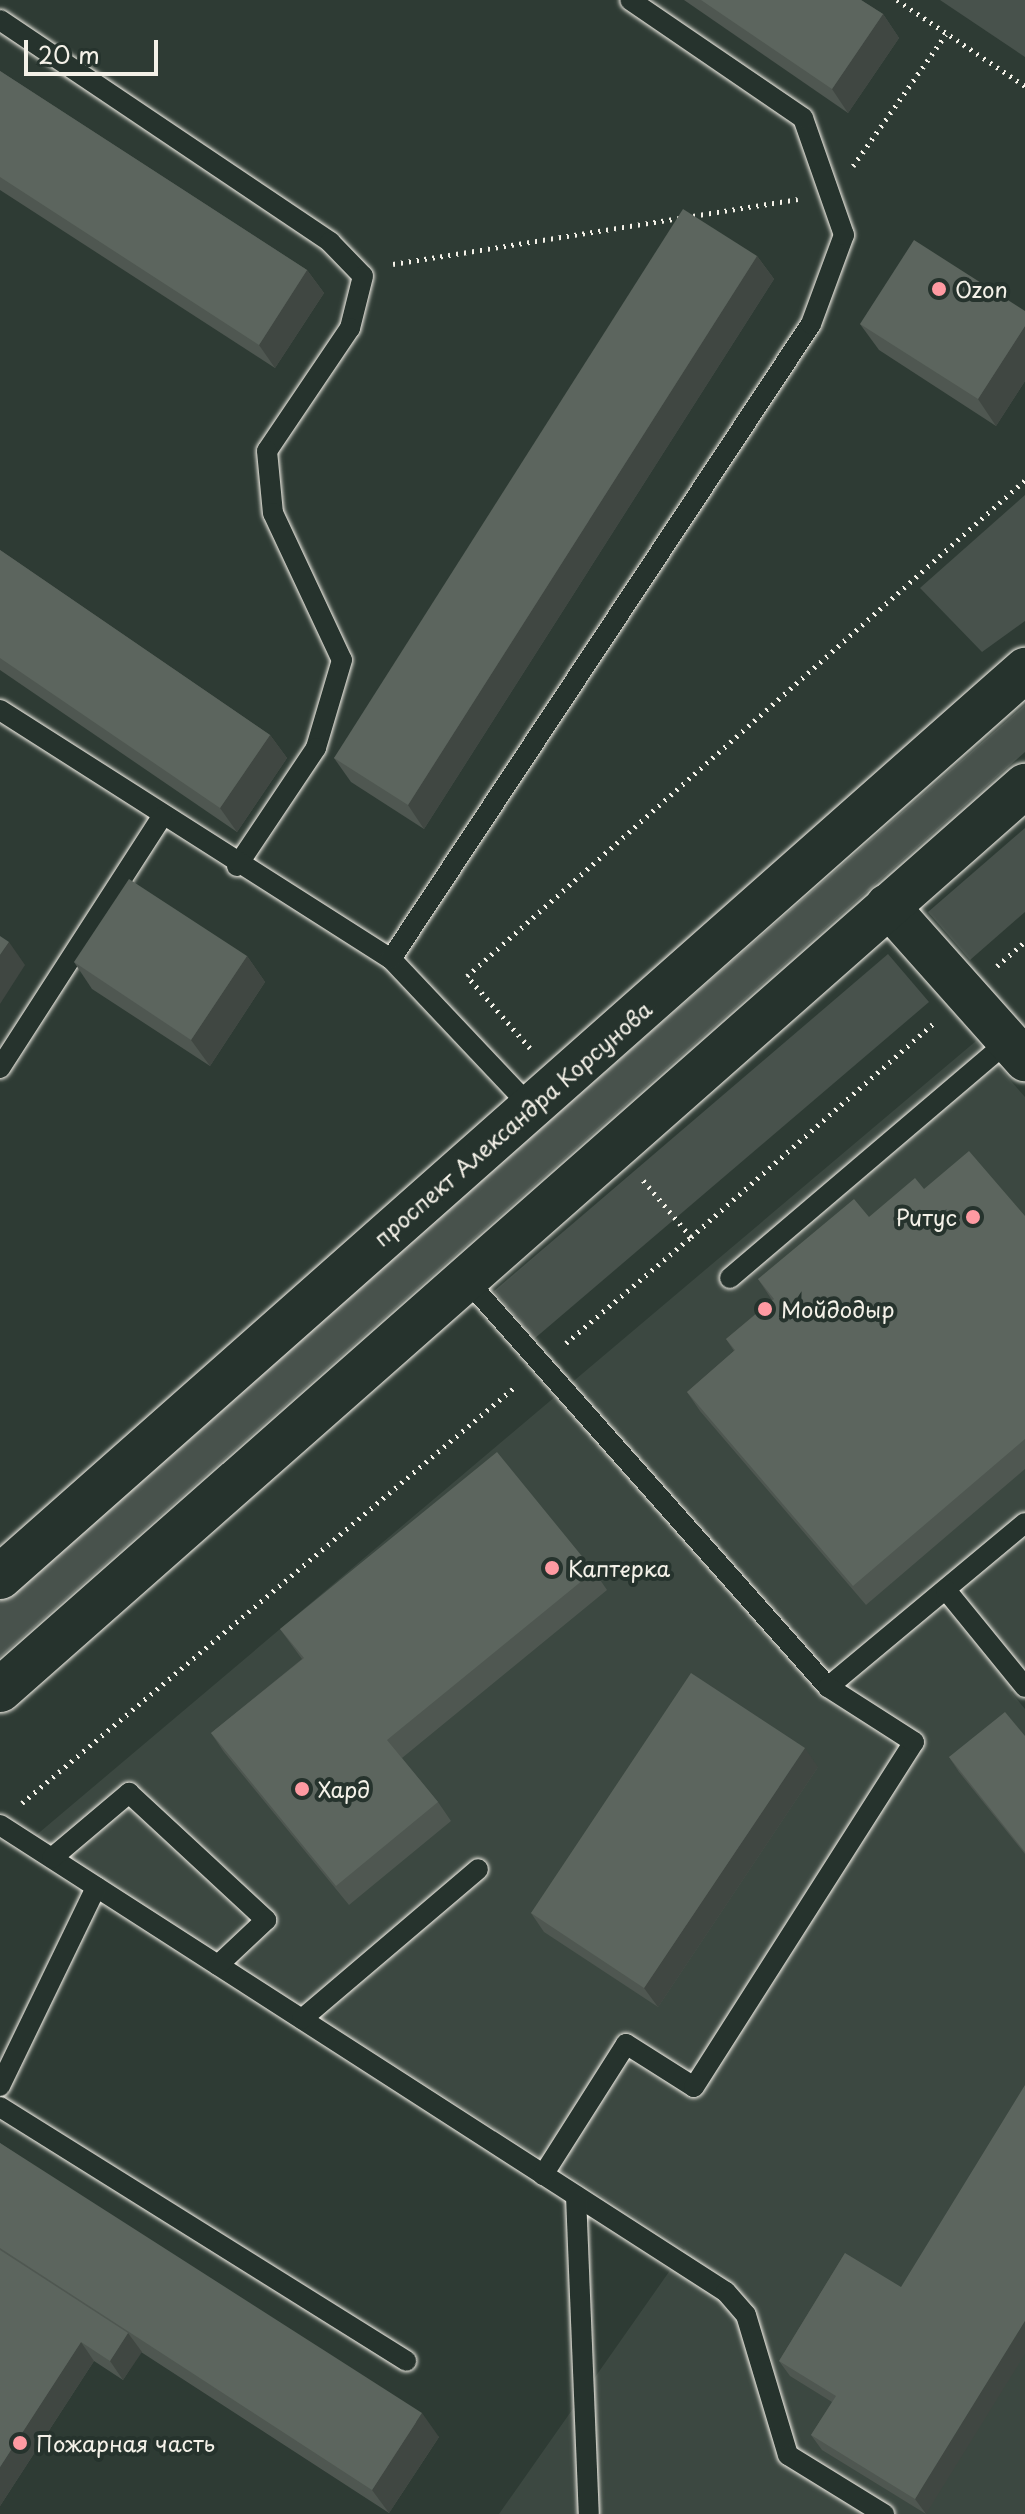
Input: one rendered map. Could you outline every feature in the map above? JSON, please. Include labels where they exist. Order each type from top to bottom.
[{"type":"main road","name":"проспект Александра Корсунова","points":[[0,1577],[1025,670]]},
{"type":"main road","points":[[0,1690],[1025,786]]},
{"type":"street","points":[[887,905],[1016,1050]]},
{"type":"lane","points":[[391,959],[811,324],[844,235],[834,194],[803,118],[630,0]]},
{"type":"lane","points":[[0,20],[330,242],[363,276],[350,328],[267,451],[273,513],[342,660],[316,748],[237,866]]},
{"type":"lane","points":[[0,710],[237,866],[391,959],[545,1094]]},
{"type":"lane","points":[[0,1068],[162,817]]},
{"type":"lane","points":[[730,1278],[1016,1050]]},
{"type":"lane","points":[[465,1278],[828,1687],[914,1742],[694,2087],[626,2044],[543,2175]]},
{"type":"lane","points":[[828,1687],[1025,1523]]},
{"type":"lane","points":[[946,1590],[1025,1687]]},
{"type":"lane","points":[[52,1858],[129,1793],[266,1920],[218,1965]]},
{"type":"lane","points":[[6,1818],[52,1858],[96,1887],[726,2292],[746,2315],[788,2455],[884,2514]]},
{"type":"lane","points":[[302,2019],[478,1869]]},
{"type":"lane","points":[[0,2086],[96,1887]]},
{"type":"lane","points":[[0,2107],[406,2361]]},
{"type":"lane","points":[[576,2196],[589,2514]]},
{"type":"path","points":[[897,0],[1025,86]]},
{"type":"path","points":[[363,276],[402,260],[834,194],[946,34]]},
{"type":"path","points":[[545,1094],[467,976],[1025,480]]},
{"type":"path","points":[[6,1818],[691,1237],[1025,942]]},
{"type":"path","points":[[614,1146],[691,1237]]},
{"type":"shaded area","points":[[940,0],[1025,0],[1025,57]]},
{"type":"shaded area","points":[[1025,495],[1025,621],[982,652],[920,588]]},
{"type":"shaded area","points":[[1025,705],[1025,752],[0,1657],[0,1601]]},
{"type":"shaded area","points":[[1025,828],[1025,912],[970,960],[928,912]]},
{"type":"shaded area","points":[[888,954],[929,1002],[534,1339],[494,1291]]},
{"type":"shaded area","points":[[976,1041],[1025,1097],[1025,1680],[1011,1692],[1025,1709],[1025,2514],[499,2514],[685,2249],[34,1837]]},
{"type":"building","points":[[701,0],[861,0],[883,14],[832,89]]},
{"type":"building","points":[[0,71],[307,270],[259,345],[0,177]]},
{"type":"building","points":[[683,209],[757,256],[408,805],[334,758]]},
{"type":"building","points":[[914,240],[1025,311],[1025,326],[978,399],[860,324]]},
{"type":"building","points":[[0,550],[270,735],[220,808],[0,658]]},
{"type":"building","points":[[129,879],[247,956],[191,1040],[74,962]]},
{"type":"building","points":[[0,936],[9,942],[0,955]]},
{"type":"building","points":[[969,1151],[1025,1216],[1025,1439],[853,1586],[687,1392],[735,1350],[726,1339],[774,1299],[758,1279],[854,1199],[869,1217],[915,1178],[924,1189]]},
{"type":"building","points":[[497,1452],[594,1571],[387,1740],[438,1802],[336,1886],[211,1733],[304,1658],[280,1629]]},
{"type":"building","points":[[691,1673],[805,1748],[644,1988],[531,1913]]},
{"type":"building","points":[[1005,1712],[1025,1736],[1025,1852],[949,1757]]},
{"type":"building","points":[[1025,2085],[1025,2321],[915,2499],[811,2435],[836,2396],[779,2361],[845,2253],[901,2287]]},
{"type":"building","points":[[0,2143],[422,2413],[372,2490],[0,2248]]},
{"type":"building","name":"Пожарная часть","points":[[0,2250],[128,2333],[110,2361],[81,2342],[0,2467]]},
{"type":"place","name":"Ozon","points":[[939,289]]},
{"type":"place","name":"Ритус","points":[[973,1217]]},
{"type":"place","name":"Мойдодыр","points":[[765,1309]]},
{"type":"place","name":"Каптерка","points":[[552,1568]]},
{"type":"place","name":"Хард","points":[[302,1789]]},
{"type":"place","name":"Пожарная часть","points":[[20,2443]]}]
